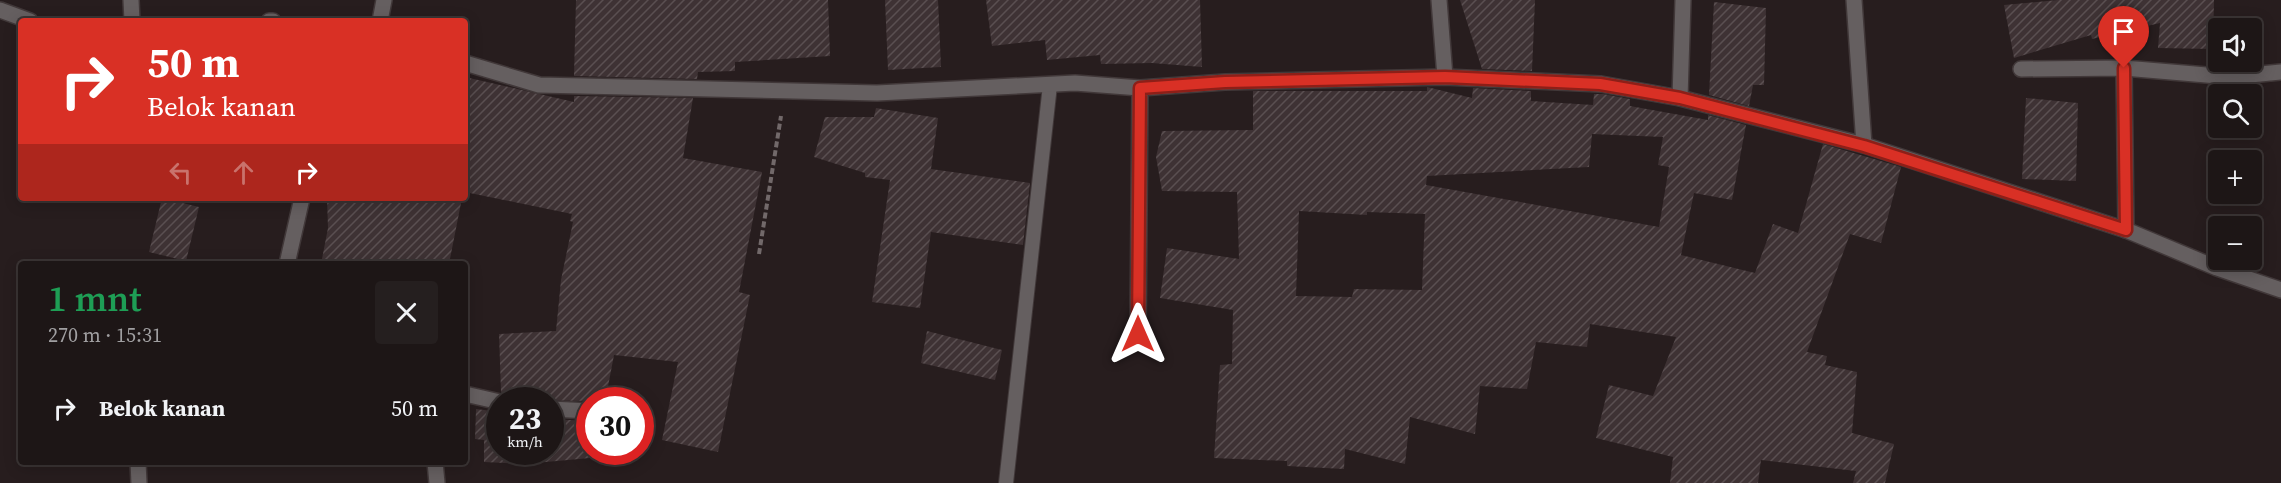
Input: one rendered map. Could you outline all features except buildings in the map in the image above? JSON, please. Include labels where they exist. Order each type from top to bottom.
[{"type":"street","points":[[131,0],[132,18]]},
{"type":"street","points":[[381,18],[384,0]]},
{"type":"street","points":[[1439,0],[1445,77]]},
{"type":"street","points":[[1680,98],[1683,0]]},
{"type":"street","points":[[1854,0],[1864,146]]},
{"type":"street","points":[[0,10],[22,18]]},
{"type":"street","points":[[468,64],[539,85],[785,88],[877,93],[1075,83],[1140,88],[1225,82],[1445,77],[1600,84],[1680,98],[1864,146],[2126,230],[2217,268],[2281,290]]},
{"type":"street","points":[[2124,68],[2126,230]]},
{"type":"street","points":[[2021,69],[2124,68],[2230,77],[2281,72]]},
{"type":"street","points":[[1138,334],[1140,88]]},
{"type":"street","points":[[289,261],[301,201]]},
{"type":"street","points":[[468,395],[486,399]]},
{"type":"street","points":[[138,465],[139,483]]},
{"type":"street","points":[[435,465],[437,483]]},
{"type":"lane","points":[[1006,483],[1050,85]]},
{"type":"path","points":[[759,254],[785,88]]},
{"type":"route","points":[[1138,334],[1140,88],[1225,82],[1393,80],[1445,77],[1600,84],[1680,98],[1864,146],[2126,230],[2124,68]]}]
